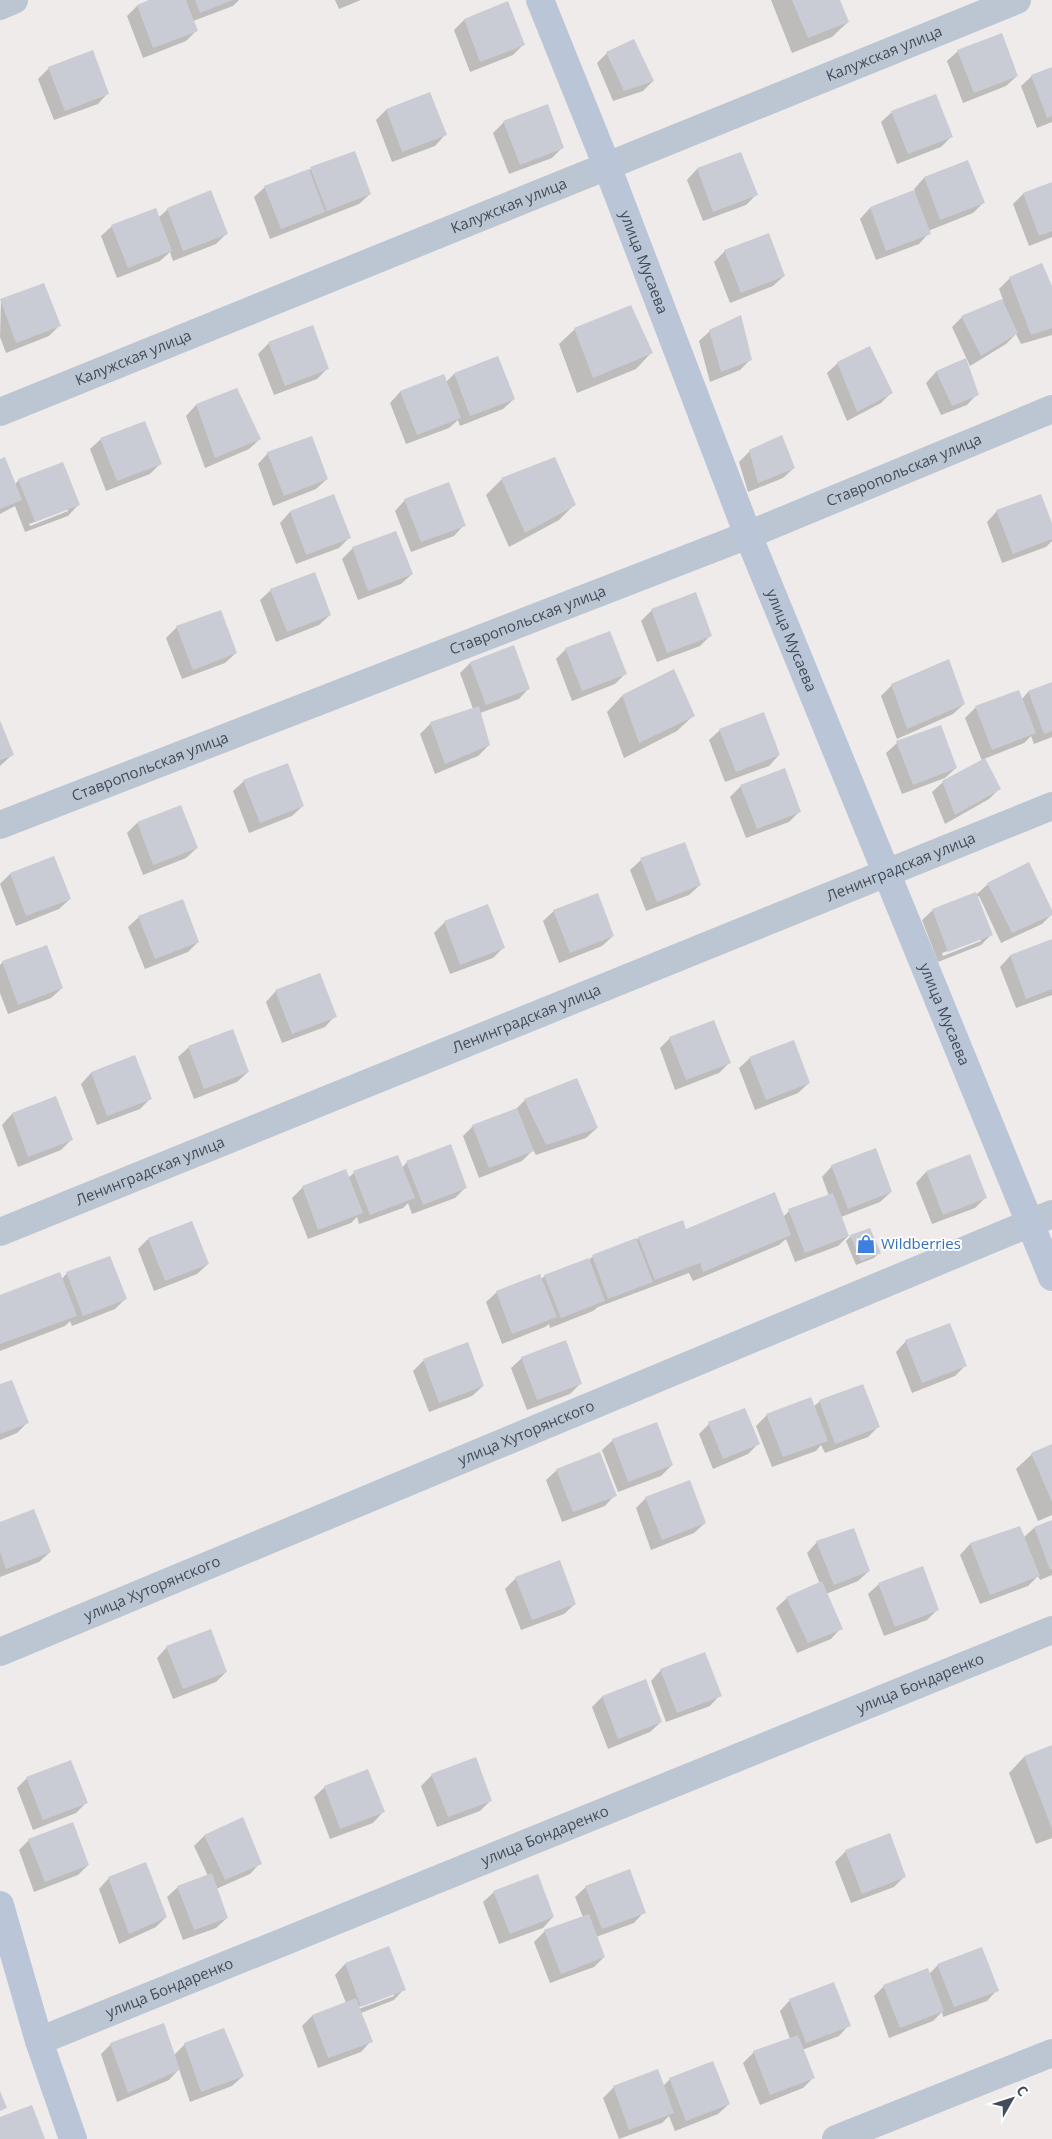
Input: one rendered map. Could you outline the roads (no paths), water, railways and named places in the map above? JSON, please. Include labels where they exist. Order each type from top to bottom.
[{"type":"street","points":[[0,6],[14,0]]},
{"type":"street","name":"улица Мусаева","points":[[540,0],[607,166],[748,535],[886,873],[1041,1218],[1052,1277]]},
{"type":"street","name":"Калужская улица","points":[[0,412],[1017,0]]},
{"type":"street","name":"Ставропольская улица","points":[[0,825],[748,535],[1052,409]]},
{"type":"street","name":"Ленинградская улица","points":[[0,1232],[1052,806]]},
{"type":"street","name":"улица Хуторянского","points":[[0,1652],[1041,1218]]},
{"type":"street","name":"улица Бондаренко","points":[[39,2041],[1052,1630]]},
{"type":"street","points":[[0,1905],[39,2041],[73,2139]]},
{"type":"street","points":[[836,2139],[1052,2053]]},
{"type":"place","name":"Wildberries","points":[[866,1244]]}]
